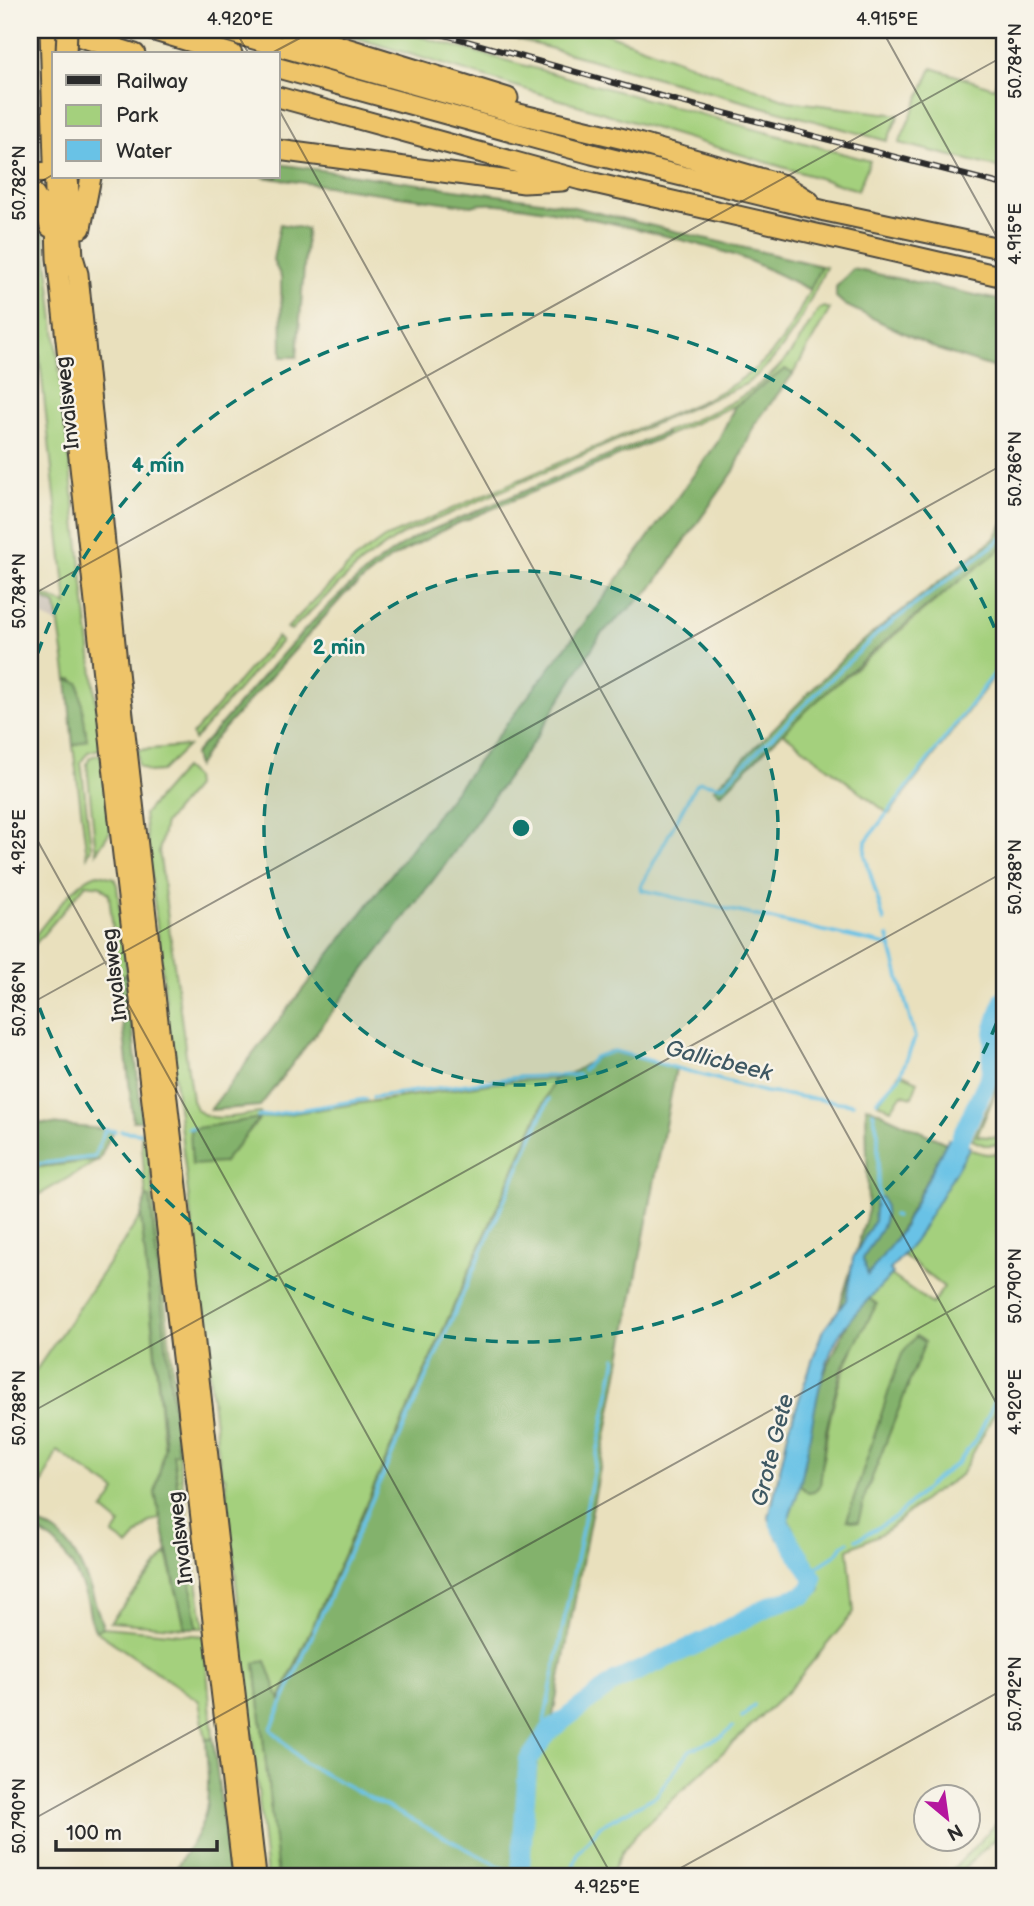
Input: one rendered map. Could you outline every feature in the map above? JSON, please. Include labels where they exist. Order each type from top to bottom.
[{"type":"highway","points":[[50,30],[56,52]]},
{"type":"highway","points":[[58,30],[129,52]]},
{"type":"highway","points":[[61,52],[67,30]]},
{"type":"highway","points":[[151,30],[225,52]]},
{"type":"highway","points":[[222,30],[784,185],[825,211]]},
{"type":"highway","points":[[288,30],[608,128],[624,139]]},
{"type":"highway","points":[[280,69],[592,154],[825,211],[1004,249]]},
{"type":"highway","points":[[280,98],[581,180],[1004,277]]},
{"type":"highway","points":[[280,150],[524,183],[581,180]]},
{"type":"highway","points":[[30,173],[52,172]]},
{"type":"highway","name":"Invalsweg","points":[[54,178],[58,258],[118,815],[243,1876]]},
{"type":"highway","name":"Invalsweg","points":[[68,178],[73,257],[78,274],[117,663],[257,1876]]},
{"type":"highway","points":[[78,274],[82,213],[90,178]]},
{"type":"highway","points":[[30,188],[47,216],[52,245],[58,258]]},
{"type":"shaded area","points":[[35,594],[56,605],[60,625],[30,611]]},
{"type":"green space","points":[[330,30],[396,30],[870,161],[858,190]]},
{"type":"green space","points":[[484,30],[597,30],[789,101],[899,115],[887,141]]},
{"type":"green space","points":[[30,39],[37,41],[39,168],[30,169]]},
{"type":"green space","points":[[932,68],[994,88],[999,75],[1004,77],[1004,169],[899,143]]},
{"type":"green space","points":[[280,164],[561,204],[821,266],[810,290],[742,258],[688,242],[561,213],[491,204],[472,206],[269,178],[280,178]]},
{"type":"green space","points":[[30,206],[43,232],[47,258],[100,738],[100,749],[88,752],[81,762],[91,848],[87,856],[73,746],[87,740],[73,679],[67,679],[56,605],[35,594],[30,605],[32,590],[67,605],[30,270]]},
{"type":"green space","points":[[280,224],[307,229],[297,357],[282,357],[281,277],[273,260]]},
{"type":"green space","points":[[821,266],[826,267],[784,346],[746,384],[401,535],[361,563],[291,630],[287,628],[354,560],[384,538],[702,401],[748,375],[778,346]]},
{"type":"green space","points":[[853,269],[1004,301],[1004,371],[939,350],[845,305],[836,297],[836,287]]},
{"type":"green space","points":[[819,309],[830,309],[793,374],[785,369],[747,400],[666,436],[665,432],[730,403],[760,384],[786,359]]},
{"type":"green space","points":[[785,369],[793,374],[755,424],[734,471],[651,589],[601,634],[536,738],[447,862],[260,1106],[210,1110],[609,591],[717,443],[735,406]]},
{"type":"green space","points":[[665,432],[666,436],[449,527],[391,558],[344,595],[213,741],[197,767],[194,754],[272,665],[325,608],[384,558],[417,536]]},
{"type":"green space","points":[[1004,522],[1004,543],[996,553],[854,668],[786,729],[721,794],[714,789],[849,652],[994,539]]},
{"type":"green space","points":[[1004,543],[1004,664],[889,814],[781,731]]},
{"type":"green space","points":[[277,637],[281,641],[194,740],[192,735]]},
{"type":"green space","points":[[67,679],[79,683],[87,740],[73,746]]},
{"type":"green space","points":[[188,746],[162,771],[149,772],[138,765],[138,750]]},
{"type":"green space","points":[[101,754],[111,830],[96,853],[87,764],[90,757]]},
{"type":"green space","points":[[184,768],[194,777],[195,787],[165,823],[159,851],[192,1100],[197,1109],[212,1117],[260,1113],[261,1118],[509,1081],[554,1079],[279,1701],[255,1663],[278,1876],[267,1876],[225,1477],[221,1476],[144,814]]},
{"type":"green space","points":[[99,874],[114,878],[117,885],[127,975],[118,976],[109,894],[101,886],[86,884],[30,950],[30,942],[62,902],[81,883]]},
{"type":"green space","points":[[127,975],[142,1121],[133,1121],[118,976]]},
{"type":"green space","points":[[610,1051],[676,1068],[552,1721],[523,1761],[515,1876],[278,1876],[255,1663],[266,1661],[280,1700],[554,1079],[569,1074]]},
{"type":"green space","points":[[1004,1059],[1002,1078],[977,1136],[1004,1138],[1004,1145],[984,1145],[972,1140],[992,1099]]},
{"type":"green space","points":[[900,1073],[918,1081],[912,1097],[902,1094],[891,1109],[878,1103]]},
{"type":"green space","points":[[866,1106],[946,1143],[891,1248],[839,1309],[868,1211]]},
{"type":"green space","points":[[260,1118],[223,1163],[192,1165],[190,1129]]},
{"type":"green space","points":[[30,1122],[113,1130],[99,1160],[30,1168]]},
{"type":"green space","points":[[141,1131],[146,1131],[182,1455],[178,1456],[204,1628],[197,1628],[173,1453],[178,1452],[150,1198],[146,1197]]},
{"type":"green space","points":[[967,1149],[986,1154],[1004,1153],[1004,1396],[961,1475],[929,1496],[885,1532],[848,1549],[854,1612],[789,1690],[636,1834],[623,1851],[610,1876],[527,1876],[537,1759],[550,1739],[568,1721],[614,1689],[757,1618],[802,1604],[821,1590],[820,1579],[784,1521],[797,1482],[806,1489],[820,1485],[827,1434],[837,1391],[852,1350],[876,1305],[867,1297],[890,1274],[932,1304],[944,1287],[903,1255]],"holes":[[[916,1336],[925,1342],[866,1493]]]},
{"type":"green space","points":[[99,1160],[30,1200],[30,1168]]},
{"type":"green space","points":[[146,1197],[150,1198],[178,1453],[173,1454],[197,1628],[185,1628],[155,1493],[165,1446],[141,1216]]},
{"type":"green space","points":[[141,1216],[165,1456],[155,1493],[160,1519],[150,1521],[128,1546],[113,1535],[120,1524],[103,1510],[116,1491],[57,1451],[30,1512],[30,1379]]},
{"type":"green space","points":[[867,1297],[877,1304],[841,1370],[826,1431],[820,1485],[814,1492],[808,1493],[797,1482],[819,1384],[848,1323]]},
{"type":"green space","points":[[916,1336],[925,1342],[866,1493],[858,1522],[847,1520],[895,1372],[902,1354]]},
{"type":"green space","points":[[30,1523],[46,1527],[59,1535],[70,1548],[87,1579],[103,1627],[96,1631],[94,1628],[83,1590],[59,1547],[40,1533],[30,1530]]},
{"type":"green space","points":[[167,1553],[185,1628],[110,1622]]},
{"type":"green space","points":[[103,1627],[204,1636],[213,1738],[206,1740],[199,1701],[96,1631]]},
{"type":"green space","points":[[213,1738],[230,1876],[170,1876],[201,1826],[208,1783],[206,1740]]},
{"type":"green space","points":[[1004,1815],[1004,1831],[982,1851],[982,1839]]},
{"type":"green space","points":[[968,1854],[979,1854],[955,1876],[947,1876]]},
{"type":"water","points":[[948,1139],[970,1147],[914,1242],[890,1270],[893,1273],[842,1330],[828,1360],[802,1477],[788,1519],[793,1529],[778,1539],[769,1518],[789,1429],[822,1332],[846,1300],[853,1258],[874,1221],[876,1198],[882,1197],[885,1215],[881,1230],[863,1259],[868,1275],[900,1233]]},
{"type":"waterway","points":[[891,946],[642,890],[641,886],[695,786],[700,782],[722,786],[879,632],[1004,537]]},
{"type":"waterway","points":[[884,921],[865,855],[866,841],[1004,661]]},
{"type":"waterway","points":[[877,1101],[900,1076],[915,1038],[888,936]]},
{"type":"waterway","name":"Grote Gete","points":[[948,1165],[991,1073],[994,1030],[1004,999]]},
{"type":"waterway","name":"Gallicbeek","points":[[583,1070],[595,1057],[614,1051],[765,1092],[853,1104]]},
{"type":"waterway","name":"Gallicbeek","points":[[373,1097],[520,1077],[579,1075]]},
{"type":"waterway","name":"Gallicbeek","points":[[258,1117],[366,1099]]},
{"type":"waterway","points":[[518,1876],[304,1763],[271,1729],[549,1099]]},
{"type":"waterway","name":"Gallicbeek","points":[[873,1112],[878,1133],[878,1203]]},
{"type":"waterway","name":"Gallicbeek","points":[[30,1165],[94,1157],[105,1130],[115,1131]]},
{"type":"waterway","name":"Gallicbeek","points":[[121,1131],[140,1133]]},
{"type":"waterway","points":[[549,1731],[544,1722],[616,1358]]},
{"type":"waterway","points":[[856,1540],[896,1517],[935,1480],[958,1463],[978,1436],[1004,1383]]},
{"type":"waterway","name":"Grote Gete","points":[[520,1876],[528,1761],[549,1731],[614,1682],[706,1640],[771,1605],[804,1595],[812,1587],[813,1578],[779,1523],[780,1510]]},
{"type":"waterway","points":[[809,1572],[837,1554],[848,1542]]},
{"type":"waterway","points":[[742,1717],[754,1705]]},
{"type":"waterway","points":[[570,1876],[578,1853],[600,1826],[656,1796],[690,1750],[721,1737],[733,1727]]},
{"type":"railway","points":[[428,30],[678,101],[1004,185]]}]
